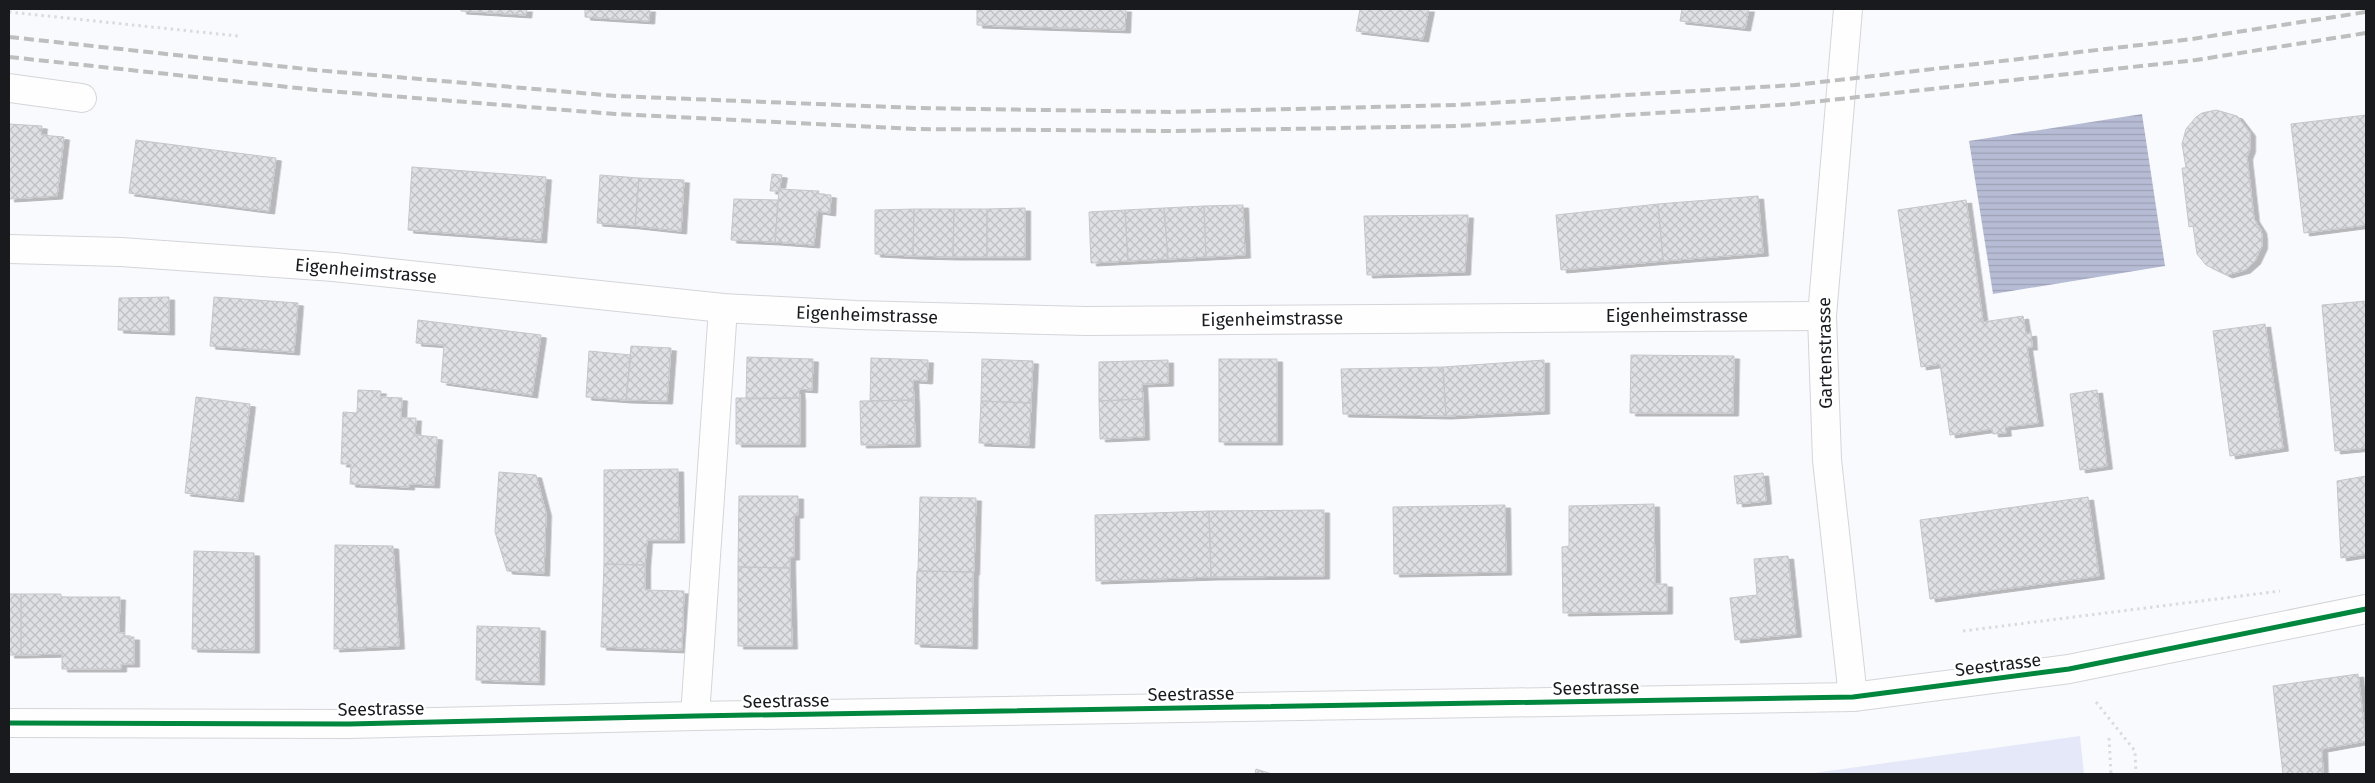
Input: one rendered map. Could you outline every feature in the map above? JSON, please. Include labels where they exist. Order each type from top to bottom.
[{"type":"street","name":"Gartenstrasse","points":[[1848,9],[1822,316],[1827,460],[1853,698]]},
{"type":"street","points":[[9,88],[82,98]]},
{"type":"street","name":"Eigenheimstrasse","points":[[9,250],[121,252],[334,267],[723,308],[856,315],[1086,321],[1822,316]]},
{"type":"street","points":[[696,716],[723,308]]},
{"type":"street","name":"Seestrasse","points":[[9,723],[349,724],[696,716],[1853,698],[2069,669],[2366,609]]},
{"type":"path","points":[[9,12],[238,36]]},
{"type":"path","points":[[1963,631],[2280,591]]},
{"type":"path","points":[[2096,702],[2135,751],[2136,774]]},
{"type":"path","points":[[2109,738],[2111,774]]},
{"type":"shaded area","points":[[2142,114],[2165,266],[1993,294],[1969,141]]},
{"type":"shaded area","points":[[2080,736],[2084,774],[1807,774]]},
{"type":"building","points":[[461,9],[527,9],[526,15],[461,11]]},
{"type":"building","points":[[585,9],[650,9],[649,21],[585,17]]},
{"type":"building","points":[[977,9],[1126,9],[1125,30],[977,25]]},
{"type":"building","points":[[1360,9],[1429,9],[1423,39],[1356,31]]},
{"type":"building","points":[[1682,9],[1749,9],[1745,28],[1680,21]]},
{"type":"building","points":[[2216,110],[2237,116],[2250,133],[2250,149],[2247,157],[2254,219],[2261,230],[2262,236],[2262,246],[2255,261],[2245,270],[2227,275],[2206,265],[2197,254],[2193,226],[2189,227],[2182,168],[2186,168],[2182,144],[2186,129],[2202,113]]},
{"type":"building","points":[[2366,115],[2366,225],[2304,233],[2291,124]]},
{"type":"building","points":[[9,124],[42,126],[41,135],[64,137],[57,196],[9,199]]},
{"type":"building","points":[[136,140],[276,158],[269,211],[129,193]]},
{"type":"building","points":[[412,167],[546,177],[541,240],[408,230]]},
{"type":"building","points":[[772,174],[782,175],[779,191],[770,191]]},
{"type":"building","points":[[600,175],[639,178],[635,226],[597,223]]},
{"type":"building","points":[[639,178],[684,180],[681,231],[635,226]]},
{"type":"building","points":[[779,189],[819,191],[818,194],[831,195],[830,213],[817,211],[814,245],[775,242]]},
{"type":"building","points":[[1758,196],[1763,253],[1663,261],[1658,204]]},
{"type":"building","points":[[734,199],[778,200],[775,242],[731,240]]},
{"type":"building","points":[[1966,200],[1983,322],[2023,316],[2026,334],[2031,333],[2032,347],[2027,347],[2038,423],[2005,427],[2006,433],[1993,434],[1992,429],[1950,435],[1940,364],[1921,367],[1898,210]]},
{"type":"building","points":[[1658,204],[1663,261],[1561,270],[1556,215]]},
{"type":"building","points":[[1243,205],[1245,255],[1206,257],[1204,206]]},
{"type":"building","points":[[1204,206],[1206,257],[1168,259],[1164,208]]},
{"type":"building","points":[[1025,208],[1025,257],[987,257],[987,209]]},
{"type":"building","points":[[1164,208],[1168,259],[1128,261],[1125,210]]},
{"type":"building","points":[[914,209],[954,209],[953,257],[913,256]]},
{"type":"building","points":[[914,209],[913,256],[875,254],[875,210]]},
{"type":"building","points":[[954,209],[987,209],[987,257],[953,257]]},
{"type":"building","points":[[1125,210],[1128,261],[1091,263],[1089,212]]},
{"type":"building","points":[[1468,215],[1465,272],[1367,275],[1364,216]]},
{"type":"building","points":[[169,297],[169,332],[118,330],[119,298]]},
{"type":"building","points":[[214,297],[298,303],[294,352],[210,346]]},
{"type":"building","points":[[2366,301],[2366,448],[2335,451],[2322,305]]},
{"type":"building","points":[[418,320],[541,335],[532,395],[441,382],[444,345],[416,343]]},
{"type":"building","points":[[2265,324],[2283,448],[2230,456],[2213,331]]},
{"type":"building","points":[[631,346],[671,348],[667,401],[626,400]]},
{"type":"building","points":[[589,351],[631,355],[626,400],[586,397]]},
{"type":"building","points":[[1631,355],[1734,356],[1733,413],[1630,413]]},
{"type":"building","points":[[747,357],[813,359],[812,390],[799,389],[800,398],[746,399]]},
{"type":"building","points":[[871,358],[928,360],[927,381],[913,380],[914,400],[870,401]]},
{"type":"building","points":[[982,359],[1033,361],[1031,403],[981,401]]},
{"type":"building","points":[[1219,359],[1277,359],[1277,442],[1219,442]]},
{"type":"building","points":[[1168,360],[1168,383],[1142,384],[1143,399],[1099,401],[1099,362]]},
{"type":"building","points":[[1544,360],[1544,411],[1446,416],[1443,367]]},
{"type":"building","points":[[1443,367],[1446,416],[1343,414],[1341,369]]},
{"type":"building","points":[[358,390],[381,391],[380,397],[402,398],[401,418],[416,418],[415,435],[437,437],[434,485],[409,484],[409,487],[350,484],[351,464],[341,464],[343,412],[357,413]]},
{"type":"building","points":[[2097,390],[2107,466],[2080,470],[2070,394]]},
{"type":"building","points":[[196,397],[250,404],[238,499],[185,493]]},
{"type":"building","points":[[736,398],[800,398],[800,444],[736,444]]},
{"type":"building","points":[[1143,399],[1144,437],[1100,439],[1099,401]]},
{"type":"building","points":[[914,400],[915,444],[861,445],[860,401]]},
{"type":"building","points":[[981,401],[1031,403],[1029,445],[979,443]]},
{"type":"building","points":[[678,469],[679,540],[647,540],[645,565],[604,564],[604,470]]},
{"type":"building","points":[[499,472],[536,475],[546,513],[544,573],[507,571],[495,532]]},
{"type":"building","points":[[1763,473],[1766,501],[1737,504],[1734,476]]},
{"type":"building","points":[[2366,476],[2366,554],[2341,558],[2337,481]]},
{"type":"building","points":[[739,496],[798,496],[798,515],[794,515],[794,557],[790,557],[790,568],[738,567]]},
{"type":"building","points":[[920,497],[976,498],[974,572],[918,571]]},
{"type":"building","points":[[2088,497],[2099,576],[1930,599],[1920,520]]},
{"type":"building","points":[[1654,504],[1655,584],[1667,584],[1667,611],[1563,613],[1562,547],[1569,546],[1569,506]]},
{"type":"building","points":[[1505,505],[1506,572],[1394,574],[1393,507]]},
{"type":"building","points":[[1324,510],[1324,576],[1211,577],[1209,511]]},
{"type":"building","points":[[1209,511],[1211,577],[1096,581],[1095,515]]},
{"type":"building","points":[[335,545],[393,546],[399,646],[334,649]]},
{"type":"building","points":[[194,551],[254,553],[254,650],[192,649]]},
{"type":"building","points":[[1788,556],[1796,634],[1735,640],[1730,598],[1757,595],[1754,559]]},
{"type":"building","points":[[604,564],[645,565],[645,590],[684,591],[682,650],[601,647]]},
{"type":"building","points":[[738,567],[790,568],[792,646],[738,646]]},
{"type":"building","points":[[917,571],[973,572],[972,646],[915,644]]},
{"type":"building","points":[[9,594],[21,594],[21,655],[9,655]]},
{"type":"building","points":[[21,594],[61,594],[61,597],[120,597],[119,633],[125,633],[124,637],[134,637],[134,664],[121,664],[121,669],[62,669],[62,654],[21,655]]},
{"type":"building","points":[[477,626],[540,628],[539,682],[476,680]]},
{"type":"building","points":[[2358,674],[2366,741],[2322,749],[2323,774],[2283,774],[2273,686]]},
{"type":"building","points":[[1256,769],[1272,774],[1255,774]]},
{"type":"railway","points":[[9,37],[315,70],[616,96],[917,108],[1169,112],[1456,105],[1795,85],[2192,39],[2366,12]]},
{"type":"railway","points":[[9,57],[316,90],[615,114],[914,129],[1172,131],[1458,126],[1794,104],[2196,60],[2366,33]]},
{"type":"cycle path","points":[[9,723],[349,724],[695,716],[1853,697],[2069,669],[2366,609]]}]
